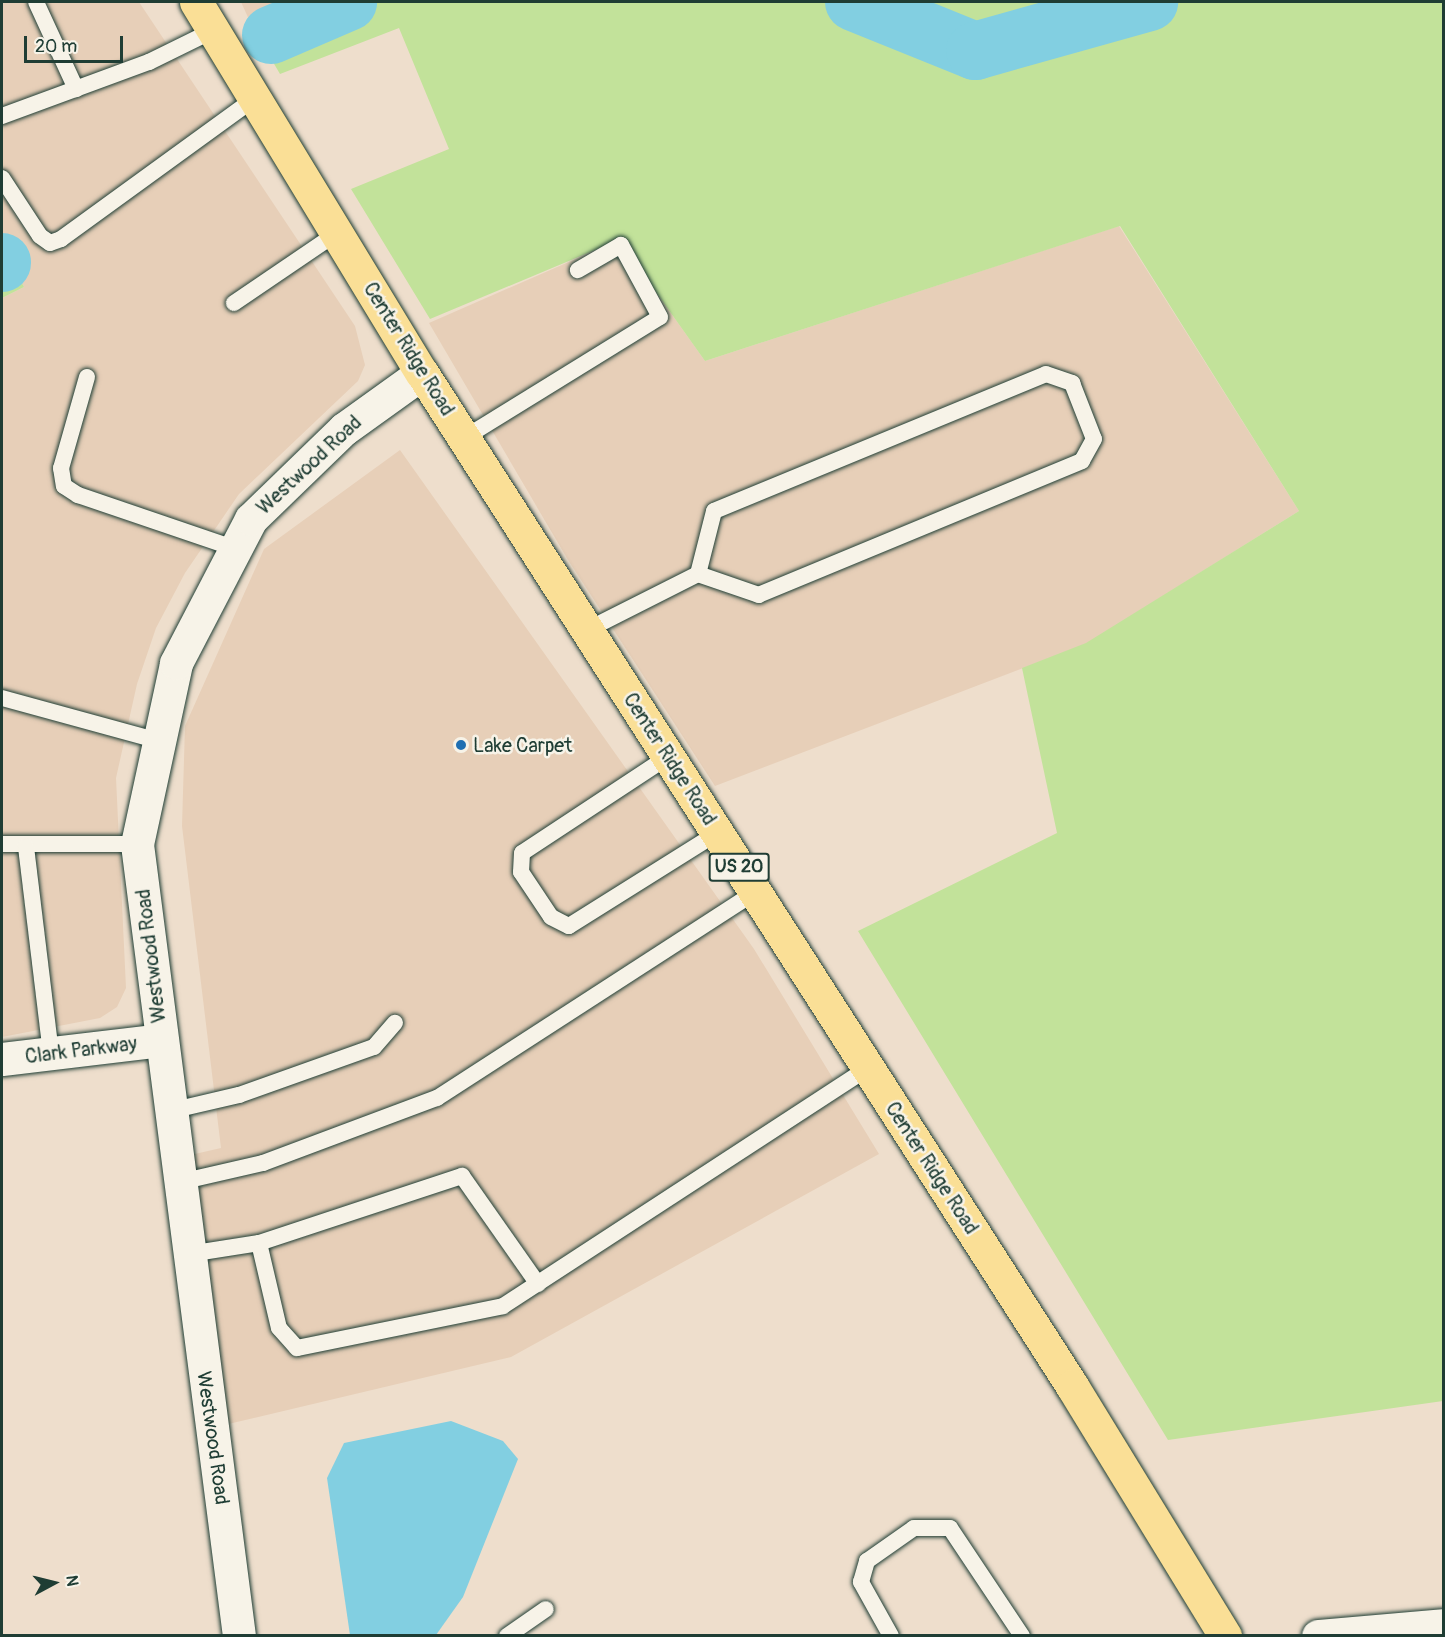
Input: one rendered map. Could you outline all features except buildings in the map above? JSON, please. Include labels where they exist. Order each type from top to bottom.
[{"type":"main road","name":"Center Ridge Road","points":[[196,2],[422,373],[868,1068],[1224,1635]]},
{"type":"street","name":"Westwood Road","points":[[239,1635],[137,844],[176,663],[251,519],[310,458],[422,373]]},
{"type":"street","name":"Clark Parkway","points":[[2,1059],[161,1040]]},
{"type":"street","points":[[1318,1635],[1443,1625]]},
{"type":"lane","points":[[36,2],[76,88]]},
{"type":"lane","points":[[2,116],[76,88],[214,30]]},
{"type":"lane","points":[[2,178],[40,236],[50,243],[61,240],[255,98]]},
{"type":"lane","points":[[234,303],[337,233]]},
{"type":"lane","points":[[464,438],[660,317],[621,245],[579,270]]},
{"type":"lane","points":[[587,630],[698,574],[759,595],[1083,461],[1094,439],[1072,382],[1046,374],[714,511],[698,574]]},
{"type":"lane","points":[[87,377],[62,468],[64,486],[78,495],[234,548]]},
{"type":"lane","points":[[2,698],[159,741]]},
{"type":"lane","points":[[669,756],[522,853],[521,872],[551,917],[568,927],[717,833]]},
{"type":"lane","points":[[2,844],[26,847],[137,844]]},
{"type":"lane","points":[[26,847],[51,1054]]},
{"type":"lane","points":[[180,1182],[263,1163],[437,1098],[755,892]]},
{"type":"lane","points":[[170,1111],[239,1095],[374,1047],[395,1023]]},
{"type":"lane","points":[[259,1243],[279,1328],[297,1348],[504,1306],[868,1068]]},
{"type":"lane","points":[[189,1254],[259,1243],[462,1176],[538,1284]]},
{"type":"lane","points":[[891,1635],[861,1582],[867,1561],[914,1528],[950,1528],[1022,1635]]},
{"type":"lane","points":[[507,1635],[546,1609]]},
{"type":"shaded area","points":[[2,2],[139,2],[355,326],[365,365],[358,381],[239,494],[185,573],[156,628],[137,684],[116,778],[126,988],[117,1007],[100,1018],[2,1037],[2,298],[24,287],[2,244]]},
{"type":"shaded area","points":[[241,2],[334,2],[252,26]]},
{"type":"shaded area","points":[[1119,226],[1299,511],[1086,644],[715,786],[568,560],[429,323],[619,240],[705,361]]},
{"type":"shaded area","points":[[400,450],[754,949],[879,1154],[511,1357],[224,1425],[186,1156],[221,1148],[182,826],[185,726],[264,549]]},
{"type":"green space","points":[[334,2],[1443,2],[1443,1401],[1168,1440],[858,931],[1057,833],[1022,668],[1086,643],[1299,511],[1120,226],[705,361],[619,240],[430,319],[351,189],[449,149],[399,28],[280,74],[252,26]]},
{"type":"green space","points":[[2,244],[24,287],[2,298]]},
{"type":"water","points":[[451,1421],[503,1441],[518,1459],[463,1597],[436,1635],[350,1635],[327,1478],[344,1443]]},
{"type":"waterway","points":[[271,35],[348,2]]},
{"type":"waterway","points":[[854,2],[975,51],[1149,2]]},
{"type":"place","name":"Lake Carpet","points":[[461,745]]}]
